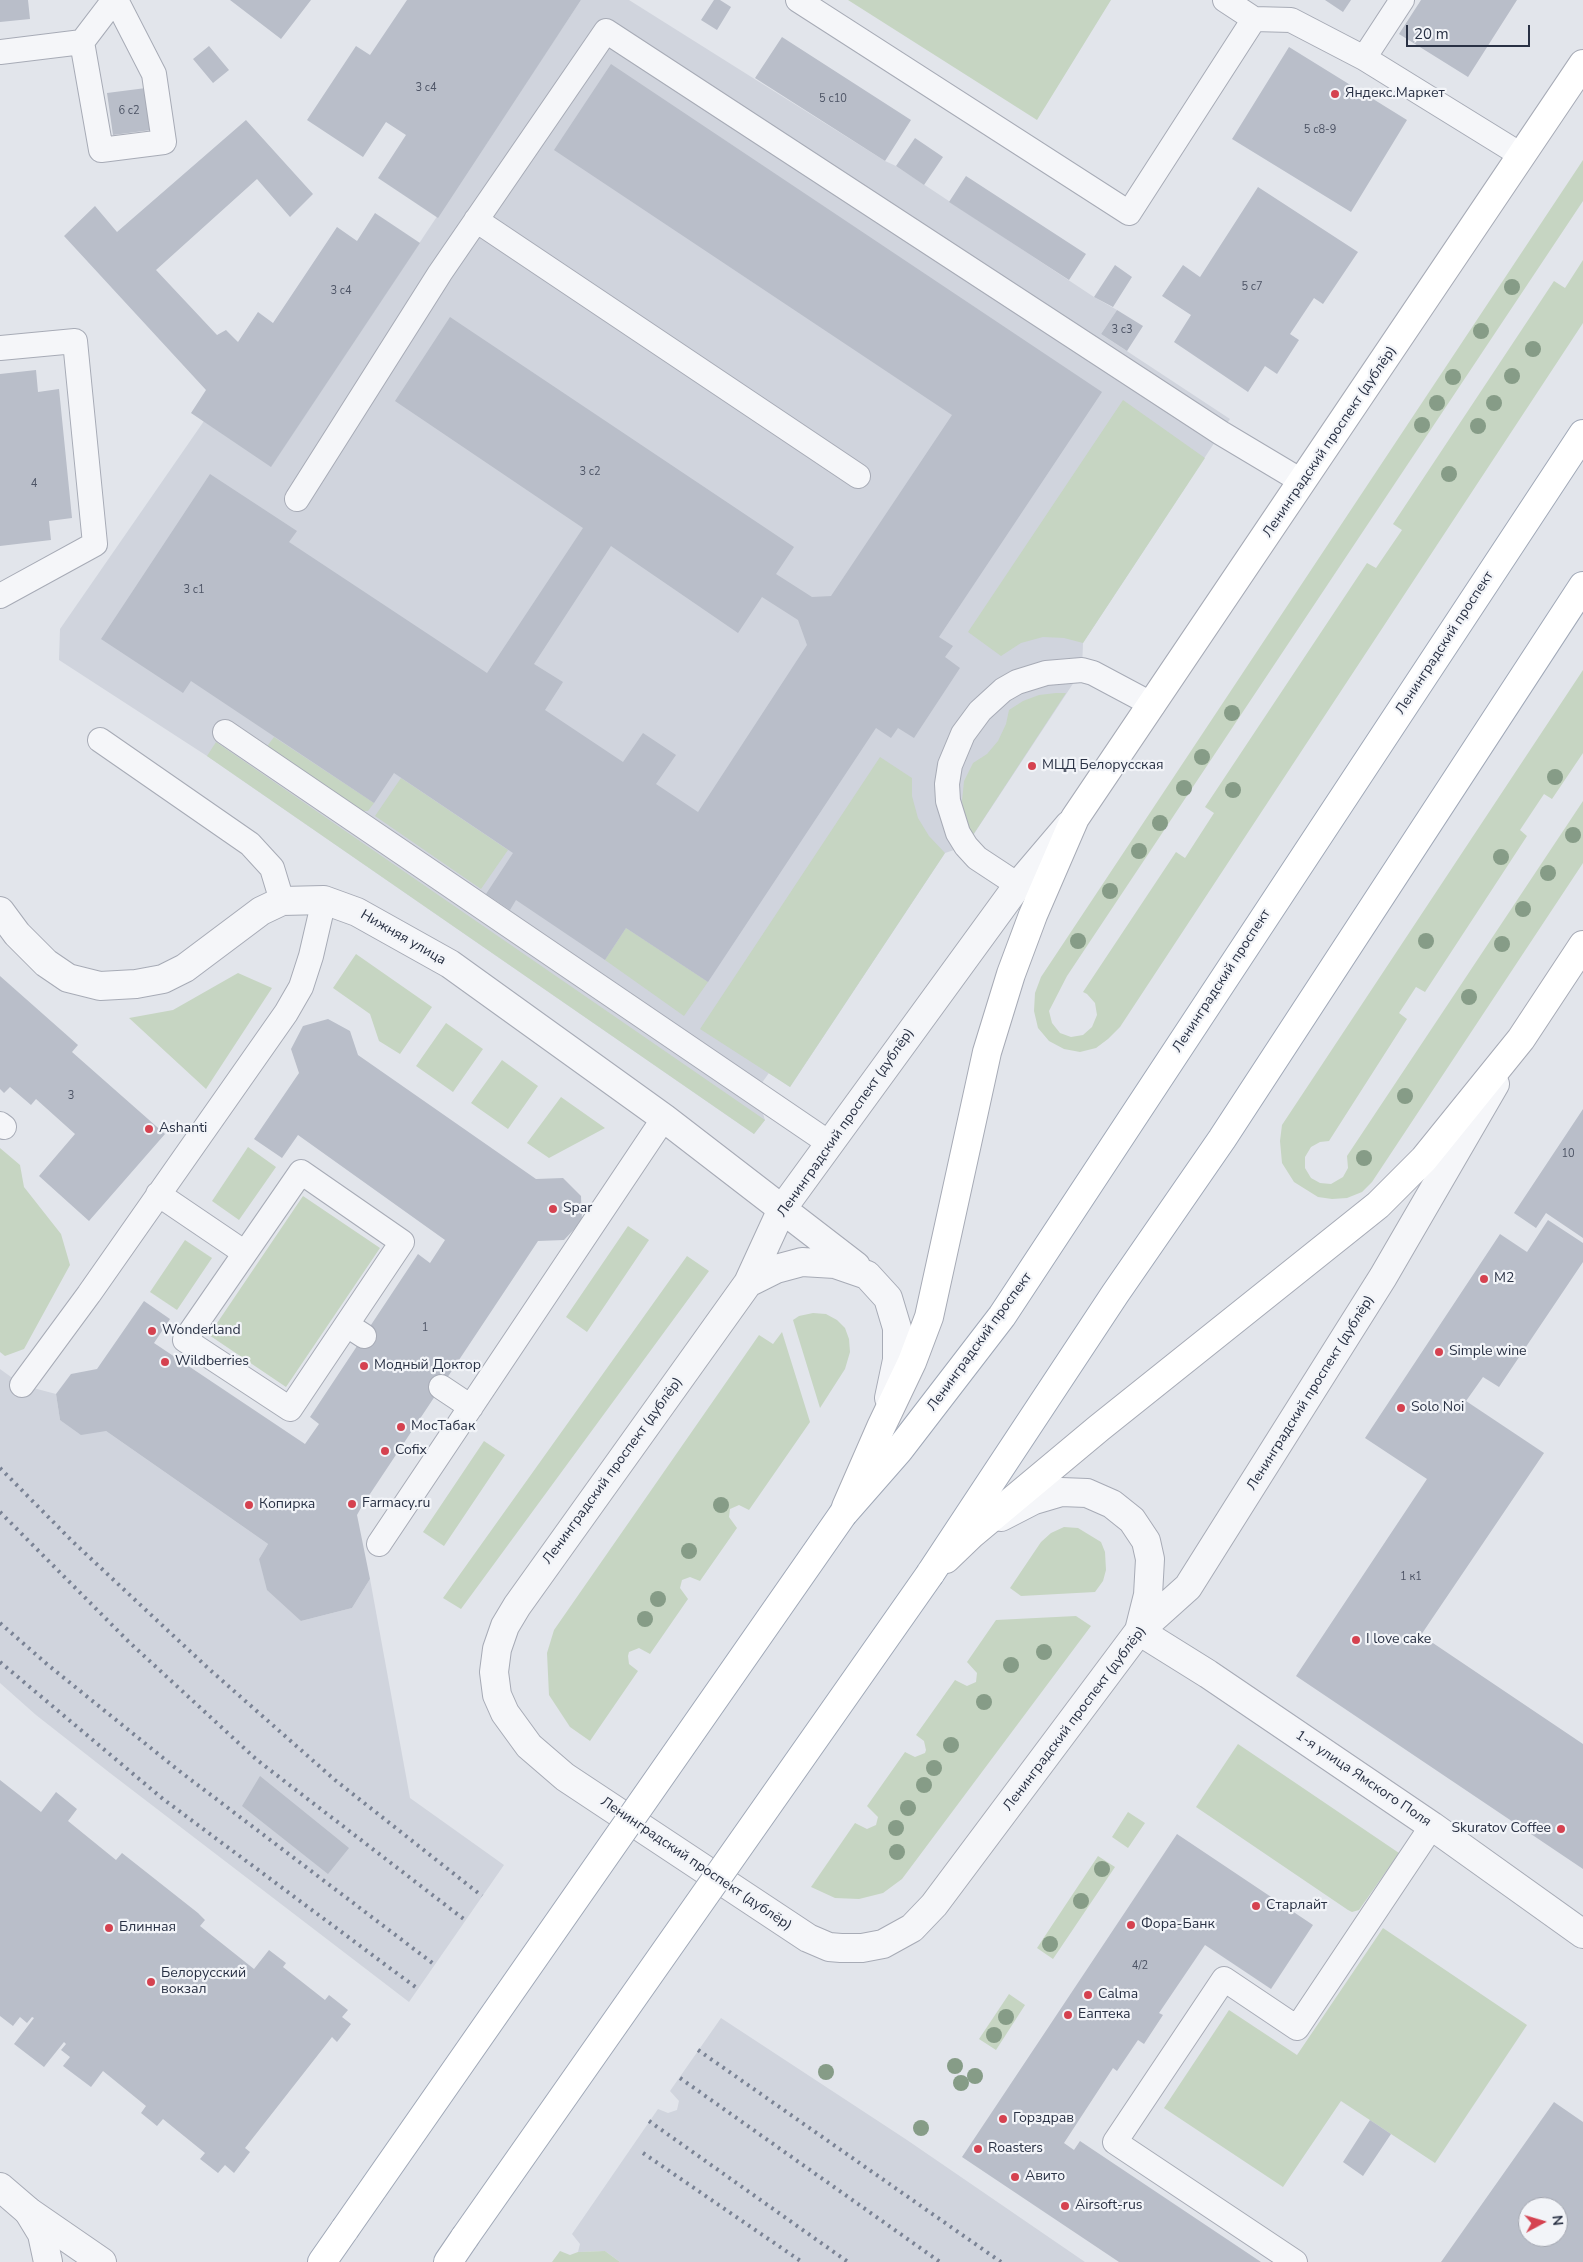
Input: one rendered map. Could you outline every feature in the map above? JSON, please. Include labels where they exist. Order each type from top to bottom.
[{"type":"main road","name":"Ленинградский проспект (дублёр)","points":[[843,1514],[880,1427],[909,1369],[930,1317],[987,1052],[1024,940],[1075,818],[1153,706],[1583,64]]},
{"type":"main road","name":"Ленинградский проспект","points":[[843,1514],[899,1450],[1002,1316],[1583,434]]},
{"type":"main road","points":[[448,2262],[930,1574],[1115,1294],[1222,1139],[1583,586]]},
{"type":"main road","name":"Ленинградский проспект (дублёр)","points":[[930,1574],[972,1534],[1099,1428],[1378,1205],[1424,1159],[1521,1039],[1583,944]]},
{"type":"main road","points":[[322,2262],[843,1514]]},
{"type":"street","name":"Ленинградский проспект (дублёр)","points":[[1075,818],[1018,885],[782,1209],[748,1283],[517,1606],[505,1626],[497,1649],[494,1672],[497,1695],[509,1719],[536,1752],[565,1777],[808,1938],[829,1946],[872,1947],[904,1934],[919,1922],[934,1905],[1139,1631],[1188,1587],[1383,1277],[1521,1039]]},
{"type":"street","name":"Нижняя улица","points":[[0,912],[17,934],[46,962],[68,978],[100,986],[136,984],[163,978],[184,968],[261,911],[282,901],[324,900],[357,912],[450,964],[664,1118],[867,1275],[888,1298],[897,1328],[896,1368],[880,1427]]},
{"type":"street","points":[[748,1283],[776,1269],[802,1262],[835,1264],[867,1275]]},
{"type":"street","points":[[972,1534],[1034,1500],[1061,1492],[1087,1493],[1112,1504],[1132,1520],[1146,1541],[1150,1559],[1148,1595],[1139,1631]]},
{"type":"street","name":"1-я улица Ямского Поля","points":[[1139,1631],[1208,1674],[1432,1826],[1583,1934]]},
{"type":"street","points":[[0,2187],[28,2211],[102,2262]]},
{"type":"street","points":[[28,2211],[42,2234],[48,2262]]},
{"type":"lane","points":[[0,52],[82,42],[115,0],[154,74],[164,142],[101,150],[82,42]]},
{"type":"lane","points":[[798,0],[1129,213],[1254,19]]},
{"type":"lane","points":[[1225,0],[1254,19],[1291,20],[1364,58],[1521,155]]},
{"type":"lane","points":[[1364,58],[1402,0]]},
{"type":"lane","points":[[297,499],[440,272],[606,31],[1213,428],[1303,482]]},
{"type":"lane","points":[[476,220],[858,476]]},
{"type":"lane","points":[[0,348],[76,341],[95,544],[0,596]]},
{"type":"lane","points":[[1018,885],[977,858],[966,846],[958,833],[948,801],[947,784],[950,765],[963,734],[980,711],[1003,690],[1016,682],[1046,673],[1082,670],[1094,673],[1153,706]]},
{"type":"lane","points":[[225,732],[829,1143]]},
{"type":"lane","points":[[100,740],[250,844],[272,868],[282,901]]},
{"type":"lane","points":[[22,1385],[212,1121],[286,1013],[301,987],[311,956],[324,900]]},
{"type":"lane","points":[[379,1544],[664,1118]]},
{"type":"lane","points":[[301,1172],[402,1242],[355,1330],[290,1409],[185,1340],[245,1253],[301,1172]]},
{"type":"lane","points":[[158,1194],[245,1253]]},
{"type":"lane","points":[[442,1387],[471,1407]]},
{"type":"lane","points":[[1295,2262],[1115,2142],[1224,1979],[1297,2028],[1432,1826]]},
{"type":"shaded area","points":[[581,0],[629,0],[885,161],[896,166],[1094,297],[1117,310],[1101,334],[1230,419],[1083,643],[1082,670],[966,846],[945,853],[790,1087],[769,1073],[756,1091],[765,1120],[754,1134],[207,756],[59,660],[60,629],[204,421],[271,466]]},
{"type":"shaded area","points":[[0,1369],[22,1385],[56,1394],[60,1420],[106,1431],[268,1544],[259,1559],[301,1621],[352,1608],[370,1579],[410,1798],[504,1865],[409,2002],[110,1773],[36,1715],[0,1683]]},
{"type":"shaded area","points":[[721,2018],[907,2140],[1085,2262],[620,2262],[605,2251],[578,2252],[580,2244],[572,2234],[658,2109],[668,2113],[677,2110],[679,2101],[670,2091]]},
{"type":"green space","points":[[848,0],[1111,0],[1037,120]]},
{"type":"green space","points":[[1583,160],[1583,201],[1067,976],[1049,1011],[1052,1023],[1060,1033],[1071,1037],[1083,1035],[1092,1027],[1097,1015],[1095,1003],[1083,992],[1176,852],[1185,858],[1214,813],[1205,807],[1367,563],[1376,568],[1402,530],[1393,524],[1554,281],[1565,288],[1583,260],[1583,323],[1120,1027],[1096,1048],[1080,1052],[1064,1049],[1049,1041],[1038,1028],[1034,1011],[1035,993],[1041,977]]},
{"type":"green space","points":[[1123,400],[1205,458],[1083,643],[1064,638],[1043,637],[1021,643],[1001,656],[968,632]]},
{"type":"green space","points":[[1583,670],[1583,753],[1552,799],[1544,794],[1520,830],[1527,836],[1425,992],[1416,987],[1399,1013],[1407,1019],[1329,1141],[1320,1142],[1311,1147],[1305,1157],[1305,1168],[1311,1178],[1320,1183],[1331,1184],[1343,1177],[1348,1168],[1347,1156],[1583,801],[1583,863],[1372,1182],[1362,1192],[1347,1198],[1332,1199],[1318,1197],[1294,1182],[1282,1163],[1280,1141],[1282,1125]]},
{"type":"green space","points":[[1066,693],[973,835],[965,820],[962,801],[964,781],[973,763],[987,754],[998,741],[1006,724],[1009,710],[1023,701],[1039,695]]},
{"type":"green space","points":[[274,737],[374,803],[368,811],[358,811],[265,749]]},
{"type":"green space","points":[[216,742],[765,1120],[754,1134],[207,756]]},
{"type":"green space","points":[[880,757],[912,778],[912,796],[918,818],[929,836],[945,853],[790,1087],[700,1029]]},
{"type":"green space","points":[[401,778],[508,850],[481,889],[375,816]]},
{"type":"green space","points":[[626,928],[708,982],[684,1016],[605,960]]},
{"type":"green space","points":[[356,954],[432,1007],[400,1054],[379,1041],[370,1014],[333,988]]},
{"type":"green space","points":[[238,973],[272,988],[206,1089],[129,1018],[173,1010]]},
{"type":"green space","points":[[446,1023],[483,1049],[453,1092],[416,1066]]},
{"type":"green space","points":[[502,1060],[538,1086],[508,1129],[471,1103]]},
{"type":"green space","points":[[561,1097],[605,1128],[549,1158],[527,1143]]},
{"type":"green space","points":[[248,1147],[276,1167],[239,1220],[212,1201]]},
{"type":"green space","points":[[0,1148],[20,1165],[24,1187],[61,1234],[70,1265],[24,1349],[5,1356],[0,1352]]},
{"type":"green space","points":[[303,1196],[380,1248],[286,1387],[209,1335]]},
{"type":"green space","points":[[628,1226],[649,1240],[587,1332],[566,1317]]},
{"type":"green space","points":[[185,1240],[212,1258],[177,1310],[150,1292]]},
{"type":"green space","points":[[687,1256],[709,1271],[461,1609],[443,1598]]},
{"type":"green space","points":[[813,1313],[826,1314],[837,1320],[845,1328],[849,1339],[850,1352],[845,1369],[820,1408],[793,1320],[799,1316]]},
{"type":"green space","points":[[782,1332],[810,1422],[749,1510],[739,1505],[730,1509],[729,1517],[737,1528],[700,1581],[690,1577],[682,1580],[680,1588],[688,1599],[650,1654],[639,1648],[629,1652],[629,1664],[638,1671],[590,1741],[570,1727],[549,1695],[547,1653],[554,1630],[759,1335],[773,1344]]},
{"type":"green space","points":[[484,1441],[505,1455],[444,1546],[423,1532]]},
{"type":"green space","points":[[1064,1527],[1078,1528],[1101,1542],[1105,1552],[1106,1570],[1103,1581],[1095,1592],[1021,1596],[1010,1588],[1041,1542],[1051,1533]]},
{"type":"green space","points":[[1076,1616],[1091,1626],[902,1879],[883,1893],[859,1899],[835,1898],[811,1887],[855,1823],[867,1829],[876,1825],[878,1817],[867,1806],[905,1752],[915,1757],[925,1753],[924,1741],[916,1735],[955,1680],[967,1686],[976,1682],[977,1673],[967,1662],[996,1620]]},
{"type":"green space","points":[[1238,1744],[1399,1853],[1359,1910],[1352,1912],[1348,1910],[1196,1807]]},
{"type":"green space","points":[[1128,1812],[1145,1823],[1128,1848],[1112,1837]]},
{"type":"green space","points":[[1098,1856],[1115,1867],[1053,1959],[1037,1948]]},
{"type":"green space","points":[[1383,1928],[1527,2025],[1435,2163],[1341,2101],[1283,2187],[1164,2108],[1229,2010],[1297,2055]]},
{"type":"green space","points":[[1009,1994],[1025,2005],[996,2050],[979,2039]]},
{"type":"green space","points":[[560,2251],[570,2255],[578,2252],[605,2251],[620,2262],[552,2262]]},
{"type":"building","points":[[0,0],[28,0],[30,19],[0,22]]},
{"type":"building","points":[[230,0],[311,0],[281,39]]},
{"type":"building","points":[[407,0],[581,0],[438,218],[378,178],[406,135],[386,122],[363,157],[307,120],[356,46],[370,55]]},
{"type":"building","points":[[714,0],[720,0],[731,7],[717,30],[701,20]]},
{"type":"building","points":[[1325,0],[1351,0],[1343,12]]},
{"type":"building","points":[[1421,0],[1517,0],[1468,77],[1399,34]]},
{"type":"building","points":[[782,37],[911,120],[885,161],[755,78]]},
{"type":"building","points":[[209,46],[229,70],[213,83],[193,59]]},
{"type":"building","points":[[1289,47],[1407,120],[1351,212],[1232,139]]},
{"type":"building","points":[[611,64],[1102,392],[939,637],[953,646],[945,657],[960,668],[914,738],[898,728],[891,738],[876,728],[708,982],[626,928],[605,960],[516,900],[510,910],[486,894],[513,853],[394,773],[374,803],[191,681],[183,693],[101,639],[210,474],[297,531],[289,542],[487,673],[583,528],[395,401],[450,317],[794,547],[776,574],[812,597],[831,596],[952,415],[554,150]],"holes":[[[611,546],[738,633],[762,597],[798,620],[807,645],[698,812],[656,784],[676,755],[643,733],[623,762],[545,710],[563,682],[534,664]]]},
{"type":"building","points":[[146,88],[151,130],[113,135],[107,93]]},
{"type":"building","points":[[246,120],[313,194],[290,217],[257,179],[156,270],[217,335],[226,330],[238,342],[258,312],[273,323],[337,227],[357,241],[375,213],[420,243],[271,467],[191,413],[206,390],[64,236],[95,206],[117,232]]},
{"type":"building","points":[[915,138],[943,157],[924,185],[896,166]]},
{"type":"building","points":[[966,176],[1086,254],[1069,280],[949,202]]},
{"type":"building","points":[[1258,187],[1358,252],[1323,304],[1314,298],[1290,334],[1299,340],[1277,374],[1265,366],[1248,392],[1174,342],[1191,315],[1162,296],[1183,265],[1200,277]]},
{"type":"building","points":[[1115,265],[1132,277],[1113,307],[1094,297]]},
{"type":"building","points":[[1117,310],[1143,326],[1127,351],[1101,334]]},
{"type":"building","points":[[36,370],[38,392],[59,389],[72,518],[49,521],[51,540],[0,546],[0,374]]},
{"type":"building","points":[[0,976],[78,1045],[72,1052],[165,1134],[89,1221],[39,1176],[75,1134],[36,1099],[31,1105],[10,1087],[4,1093],[0,1089]]},
{"type":"building","points":[[328,1019],[350,1031],[358,1055],[536,1179],[563,1178],[581,1196],[582,1221],[564,1240],[538,1241],[362,1506],[357,1515],[370,1579],[352,1608],[301,1621],[267,1590],[259,1559],[268,1544],[106,1431],[81,1435],[60,1420],[56,1394],[71,1374],[97,1369],[144,1301],[170,1319],[154,1343],[305,1444],[319,1424],[310,1417],[418,1254],[430,1263],[445,1240],[298,1135],[282,1158],[254,1139],[299,1073],[291,1049],[303,1026]]},
{"type":"building","points":[[1583,1109],[1583,1238],[1546,1213],[1536,1228],[1514,1213]]},
{"type":"building","points":[[1548,1220],[1583,1243],[1583,1262],[1499,1387],[1483,1377],[1466,1401],[1544,1453],[1421,1635],[1583,1744],[1583,1869],[1296,1676],[1427,1479],[1365,1438],[1500,1234],[1527,1252]]},
{"type":"building","points":[[260,1776],[349,1848],[328,1874],[242,1806]]},
{"type":"building","name":"Белорусский вокзал","points":[[0,1780],[41,1812],[56,1792],[77,1809],[68,1821],[116,1860],[122,1853],[198,1913],[205,1920],[200,1926],[254,1969],[269,1950],[286,1963],[283,1967],[325,2000],[329,1995],[348,2010],[342,2017],[351,2024],[337,2042],[332,2037],[245,2148],[250,2152],[234,2173],[225,2165],[218,2173],[200,2159],[205,2153],[163,2119],[157,2126],[141,2113],[146,2106],[103,2071],[91,2087],[63,2066],[70,2057],[61,2050],[66,2044],[64,2042],[44,2067],[14,2044],[34,2018],[32,2017],[27,2023],[20,2017],[13,2026],[0,2016]]},
{"type":"building","points":[[1177,1834],[1313,1925],[1271,1989],[1205,1945],[1159,2013],[1163,2015],[1144,2044],[1138,2040],[1117,2071],[1113,2068],[1064,2143],[1074,2150],[1080,2141],[1261,2262],[1119,2262],[962,2157]]},
{"type":"building","points":[[1554,2102],[1583,2122],[1583,2262],[1441,2262]]},
{"type":"building","points":[[1370,2120],[1391,2134],[1363,2176],[1343,2162]]},
{"type":"railway","points":[[0,1468],[72,1541],[209,1669],[335,1780],[482,1896]]},
{"type":"railway","points":[[0,1512],[129,1642],[257,1760],[465,1920]]},
{"type":"railway","points":[[0,1623],[48,1665],[178,1770],[435,1965]]},
{"type":"railway","points":[[0,1662],[163,1799],[418,1989]]},
{"type":"railway","points":[[698,2050],[1001,2262]]},
{"type":"railway","points":[[680,2078],[940,2262]]},
{"type":"railway","points":[[649,2121],[848,2262]]},
{"type":"railway","points":[[643,2153],[802,2262]]},
{"type":"place","name":"Яндекс.Маркет","points":[[1335,94]]},
{"type":"place","name":"МЦД Белорусская","points":[[1032,766]]},
{"type":"place","name":"Ashanti","points":[[149,1129]]},
{"type":"place","name":"Spar","points":[[553,1209]]},
{"type":"place","name":"М2","points":[[1484,1279]]},
{"type":"place","name":"Wonderland","points":[[152,1331]]},
{"type":"place","name":"Simple wine","points":[[1439,1352]]},
{"type":"place","name":"Wildberries","points":[[165,1362]]},
{"type":"place","name":"Модный Доктор","points":[[364,1366]]},
{"type":"place","name":"Solo Noi","points":[[1401,1408]]},
{"type":"place","name":"МосТабак","points":[[401,1427]]},
{"type":"place","name":"Cofix","points":[[385,1451]]},
{"type":"place","name":"Farmacy.ru","points":[[352,1504]]},
{"type":"place","name":"Копирка","points":[[249,1505]]},
{"type":"place","name":"I love cake","points":[[1356,1640]]},
{"type":"place","name":"Skuratov Coffee","points":[[1561,1829]]},
{"type":"place","name":"Старлайт","points":[[1256,1906]]},
{"type":"place","name":"Фора-Банк","points":[[1131,1925]]},
{"type":"place","name":"Блинная","points":[[109,1928]]},
{"type":"place","name":"Белорусский вокзал","points":[[151,1982]]},
{"type":"place","name":"Calma","points":[[1088,1995]]},
{"type":"place","name":"Еаптека","points":[[1068,2015]]},
{"type":"place","name":"Горздрав","points":[[1003,2119]]},
{"type":"place","name":"Roasters","points":[[978,2149]]},
{"type":"place","name":"Авито","points":[[1015,2177]]},
{"type":"place","name":"Airsoft-rus","points":[[1065,2206]]}]
